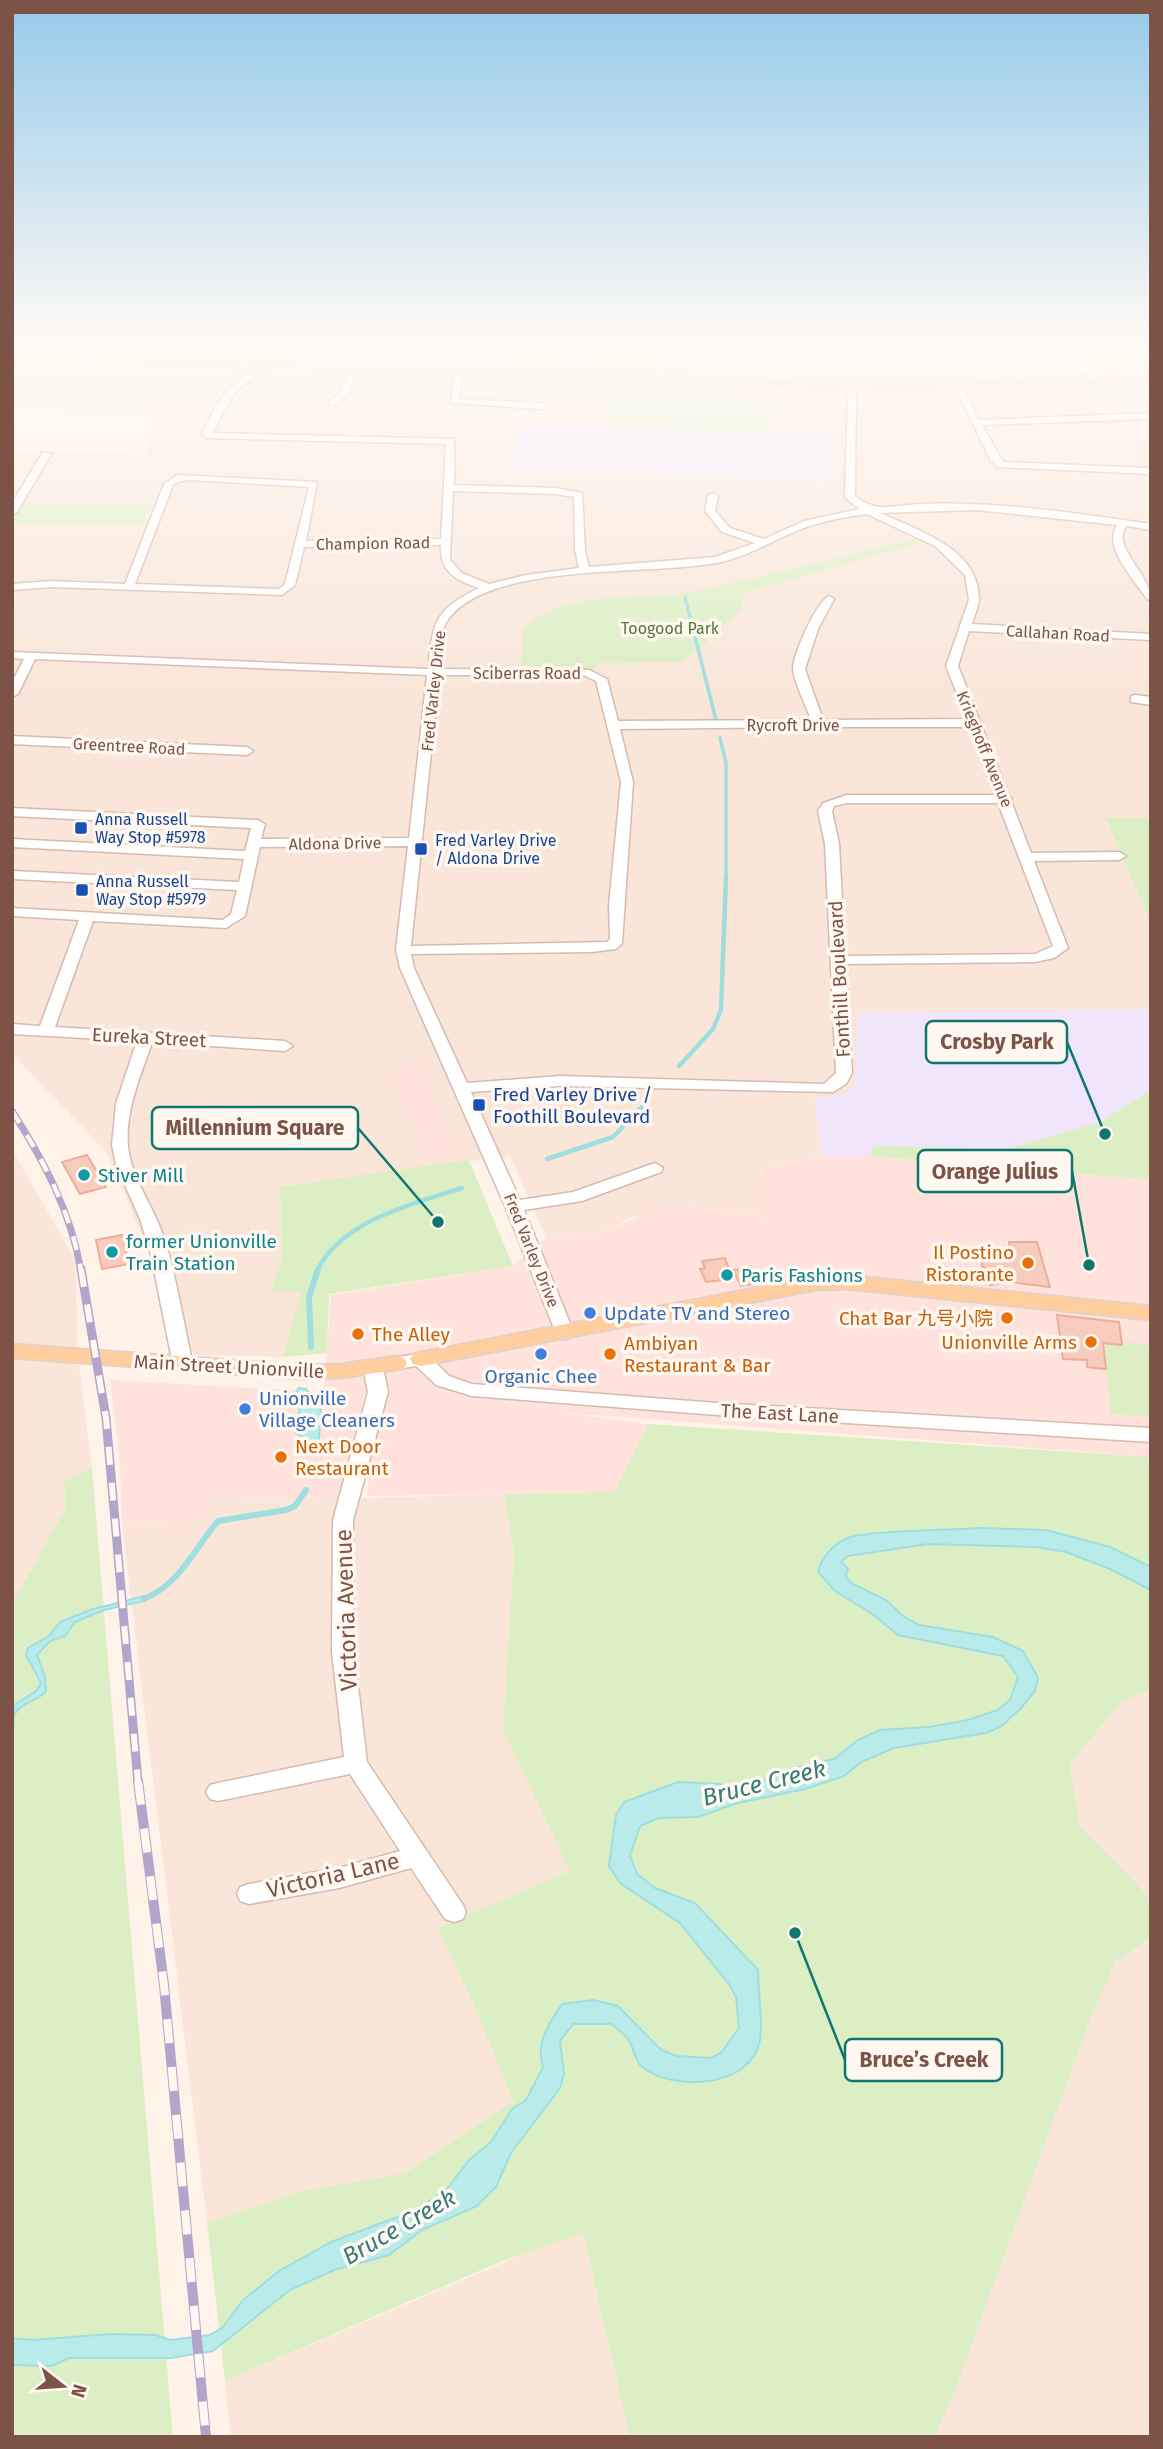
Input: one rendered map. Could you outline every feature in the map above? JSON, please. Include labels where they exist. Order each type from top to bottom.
[{"type":"main road","name":"Main Street Unionville","points":[[421,1359],[817,1283],[843,1282],[1151,1313]]},
{"type":"main road","name":"Main Street Unionville","points":[[12,1351],[321,1373],[396,1363]]},
{"type":"street","points":[[12,512],[41,462]]},
{"type":"street","points":[[451,462],[444,553],[447,566],[465,579],[490,588]]},
{"type":"street","name":"Krieghoff Avenue","points":[[838,960],[1035,958],[1057,951],[1060,943],[953,666],[974,600],[974,585],[965,567],[939,544],[868,511],[852,500],[848,493],[849,462]]},
{"type":"street","points":[[999,462],[1001,465],[1151,471]]},
{"type":"street","points":[[12,587],[52,584],[277,593],[290,585],[314,485],[312,482],[178,478],[169,484],[129,587]]},
{"type":"street","points":[[449,488],[556,491],[579,495],[580,551],[585,571]]},
{"type":"street","points":[[713,496],[710,511],[719,526],[766,543]]},
{"type":"street","name":"Fred Varley Drive","points":[[565,1333],[463,1088],[407,968],[403,950],[436,647],[442,621],[459,603],[490,588],[526,578],[585,571],[690,565],[738,555],[807,524],[868,511],[981,506],[1045,511],[1151,527]]},
{"type":"street","points":[[1123,523],[1116,532],[1118,546],[1149,591]]},
{"type":"street","name":"Champion Road","points":[[299,544],[446,542]]},
{"type":"street","points":[[819,725],[799,669],[813,629],[829,599]]},
{"type":"street","name":"Callahan Road","points":[[965,627],[1151,637]]},
{"type":"street","name":"Sciberras Road","points":[[12,655],[435,673],[573,671],[596,674],[601,679],[627,782],[616,905],[617,940],[611,946],[592,948],[403,950]]},
{"type":"street","points":[[12,694],[32,655]]},
{"type":"street","points":[[1135,699],[1151,701]]},
{"type":"street","name":"Rycroft Drive","points":[[612,725],[975,723]]},
{"type":"street","name":"Greentree Road","points":[[12,740],[247,751]]},
{"type":"street","name":"Fonthill Boulevard","points":[[463,1088],[560,1081],[827,1089],[840,1081],[844,1073],[832,844],[825,811],[829,803],[847,799],[1006,799]]},
{"type":"street","points":[[12,813],[258,824],[238,915],[226,924],[12,912]]},
{"type":"street","name":"Aldona Drive","points":[[12,843],[253,849],[416,842]]},
{"type":"street","points":[[1027,857],[1119,856]]},
{"type":"street","points":[[12,875],[244,886]]},
{"type":"street","points":[[46,1031],[87,918]]},
{"type":"street","name":"Eureka Street","points":[[12,1029],[285,1045]]},
{"type":"street","points":[[146,1037],[125,1109],[120,1145],[124,1164],[149,1219],[166,1276],[183,1364]]},
{"type":"street","points":[[514,1206],[576,1197],[655,1168]]},
{"type":"street","name":"Main Street Unionville","points":[[396,1363],[421,1359]]},
{"type":"street","name":"The East Lane","points":[[421,1359],[430,1373],[448,1385],[472,1390],[704,1408],[1151,1435]]},
{"type":"street","name":"Victoria Avenue","points":[[373,1367],[378,1392],[343,1520],[343,1652],[356,1764],[454,1912]]},
{"type":"street","points":[[218,1791],[356,1764]]},
{"type":"street","name":"Victoria Lane","points":[[249,1894],[339,1878],[417,1856]]},
{"type":"shaded area","points":[[12,462],[514,462],[513,469],[829,481],[831,462],[1151,462],[1151,818],[1105,819],[1151,924],[1151,1009],[858,1013],[855,1085],[847,1094],[815,1098],[822,1156],[762,1169],[766,1217],[692,1207],[632,1217],[608,1231],[546,1238],[510,1156],[280,1187],[282,1258],[271,1290],[301,1292],[283,1357],[194,1355],[106,1152],[12,1054]]},
{"type":"shaded area","points":[[514,462],[831,462],[829,481],[513,469]]},
{"type":"shaded area","points":[[1151,1009],[1151,1090],[1100,1122],[1006,1149],[874,1146],[870,1156],[822,1156],[815,1098],[847,1094],[855,1085],[858,1013]]},
{"type":"shaded area","points":[[423,1065],[456,1157],[426,1163],[391,1066]]},
{"type":"shaded area","points":[[12,1149],[76,1261],[77,1349],[92,1468],[64,1481],[65,1510],[12,1603]]},
{"type":"shaded area","points":[[822,1156],[870,1156],[1151,1180],[1151,1457],[556,1412],[648,1424],[615,1492],[367,1496],[371,1460],[387,1398],[364,1396],[339,1499],[209,1498],[205,1520],[190,1520],[186,1527],[168,1527],[167,1521],[122,1525],[120,1463],[110,1380],[324,1392],[331,1295],[513,1266],[546,1238],[607,1231],[655,1209],[692,1207],[765,1217],[762,1169]]},
{"type":"shaded area","points":[[504,1494],[514,1552],[503,1730],[571,1871],[437,1928],[471,1998],[513,2101],[405,2173],[303,2191],[207,2223],[122,1525],[168,1521],[168,1526],[187,1523],[209,1498],[339,1499]]},
{"type":"shaded area","points":[[1151,1690],[1151,1899],[1080,1826],[1070,1764],[1121,1702]]},
{"type":"shaded area","points":[[1151,1938],[1151,2437],[935,2437],[959,2380],[1091,2017],[1116,1961]]},
{"type":"shaded area","points":[[583,2233],[630,2437],[231,2437],[225,2381],[557,2240]]},
{"type":"green space","points":[[152,502],[143,523],[12,523],[12,516],[20,503]]},
{"type":"green space","name":"Toogood Park","points":[[924,537],[931,540],[744,593],[741,610],[698,650],[680,662],[596,663],[595,670],[521,671],[523,630],[541,616],[561,607],[605,598],[695,591]]},
{"type":"green space","points":[[1105,818],[1151,818],[1151,924]]},
{"type":"green space","points":[[1151,1090],[1151,1180],[870,1156],[874,1146],[1006,1149],[1100,1122]]},
{"type":"green space","points":[[469,1160],[513,1266],[329,1294],[327,1353],[283,1357],[301,1292],[271,1291],[282,1258],[280,1187]]},
{"type":"green space","points":[[1122,1342],[1151,1345],[1151,1417],[1111,1414],[1103,1343],[1122,1345]]},
{"type":"green space","points":[[648,1424],[1151,1457],[1151,1690],[1121,1702],[1070,1764],[1080,1826],[1151,1899],[1151,1938],[1116,1961],[1091,2017],[959,2380],[935,2437],[630,2437],[583,2233],[500,2262],[225,2381],[207,2223],[303,2191],[405,2173],[513,2101],[471,1998],[437,1928],[570,1871],[503,1730],[514,1552],[504,1494],[614,1492]]},
{"type":"green space","points":[[92,1468],[173,2437],[12,2437],[12,1603],[65,1510],[64,1481]]},
{"type":"water","points":[[299,1388],[306,1389],[321,1407],[318,1453],[304,1453],[306,1439],[295,1433],[301,1403],[294,1395]]},
{"type":"water","name":"Bruce Creek","points":[[981,1528],[1046,1530],[1110,1547],[1151,1567],[1151,1590],[1110,1569],[1066,1552],[1036,1547],[928,1544],[848,1556],[841,1562],[848,1568],[846,1576],[851,1583],[886,1600],[903,1616],[919,1625],[993,1637],[1023,1651],[1038,1678],[1035,1691],[1002,1726],[986,1733],[894,1748],[861,1762],[844,1776],[805,1789],[738,1803],[698,1817],[658,1818],[640,1826],[630,1856],[637,1874],[655,1888],[695,1903],[758,1970],[760,2040],[754,2056],[743,2068],[710,2081],[672,2080],[642,2067],[628,2039],[612,2024],[573,2024],[560,2041],[564,2073],[560,2088],[511,2153],[496,2187],[477,2206],[422,2230],[389,2255],[334,2270],[290,2290],[213,2351],[171,2358],[69,2358],[52,2366],[12,2365],[12,2338],[33,2340],[110,2334],[156,2335],[170,2340],[210,2335],[223,2327],[243,2300],[279,2271],[331,2242],[416,2210],[447,2189],[469,2160],[491,2142],[512,2109],[526,2100],[543,2067],[541,2050],[545,2034],[562,2004],[593,2000],[618,2006],[660,2049],[676,2056],[711,2058],[721,2053],[739,2028],[736,1997],[729,1984],[680,1923],[620,1883],[609,1866],[616,1815],[624,1802],[678,1782],[720,1784],[739,1789],[805,1765],[834,1759],[858,1740],[880,1730],[929,1727],[968,1720],[998,1710],[1010,1700],[1018,1677],[1003,1656],[898,1635],[871,1613],[835,1591],[818,1572],[824,1557],[832,1549],[845,1539],[855,1536]]},
{"type":"water","points":[[144,1596],[144,1601],[104,1610],[75,1622],[65,1636],[50,1641],[37,1655],[45,1677],[46,1691],[16,1711],[13,1718],[14,1705],[36,1691],[41,1683],[26,1655],[28,1648],[49,1636],[60,1622],[90,1610]]},
{"type":"building","name":"Stiver Mill","points":[[87,1155],[106,1187],[80,1194],[62,1162]]},
{"type":"building","name":"former Unionville Train Station","points":[[122,1235],[129,1264],[102,1269],[96,1240]]},
{"type":"building","points":[[1009,1242],[1037,1242],[1050,1287],[1009,1282],[990,1285],[986,1268],[982,1267],[983,1249],[1010,1250]]},
{"type":"building","name":"Paris Fashions","points":[[725,1258],[732,1279],[706,1282],[700,1269],[705,1268],[702,1261]]},
{"type":"building","points":[[749,1268],[755,1284],[741,1286],[733,1270]]},
{"type":"building","name":"Unionville Arms","points":[[1057,1315],[1119,1322],[1122,1345],[1103,1343],[1106,1369],[1087,1367],[1087,1360],[1063,1359]]},
{"type":"waterway","points":[[685,597],[716,720]]},
{"type":"waterway","points":[[720,738],[726,763],[726,877]]},
{"type":"waterway","points":[[679,1066],[713,1029],[721,1010],[726,877]]},
{"type":"waterway","points":[[547,1159],[613,1137],[645,1104]]},
{"type":"waterway","points":[[318,1270],[328,1253],[343,1239],[380,1216],[462,1188]]},
{"type":"waterway","points":[[311,1347],[309,1297],[318,1270]]},
{"type":"waterway","points":[[144,1599],[177,1575],[218,1521],[286,1510],[295,1506],[306,1490]]},
{"type":"railway","points":[[12,1111],[55,1188],[70,1228],[81,1271]]},
{"type":"railway","points":[[81,1269],[106,1418],[138,1782]]},
{"type":"railway","points":[[138,1781],[164,1985],[206,2437]]},
{"type":"place","name":"Anna Russell Way Stop #5978","points":[[81,828]]},
{"type":"place","name":"Fred Varley Drive / Aldona Drive","points":[[421,849]]},
{"type":"place","name":"Anna Russell Way Stop #5979","points":[[82,890]]},
{"type":"place","name":"Fred Varley Drive / Foothill Boulevard","points":[[479,1105]]},
{"type":"place","name":"Crosby Park","points":[[1105,1134]]},
{"type":"place","name":"Stiver Mill","points":[[84,1175]]},
{"type":"place","name":"Millennium Square","points":[[438,1222]]},
{"type":"place","name":"former Unionville Train Station","points":[[112,1252]]},
{"type":"place","name":"Il Postino Ristorante","points":[[1028,1263]]},
{"type":"place","name":"Orange Julius","points":[[1089,1265]]},
{"type":"place","name":"Paris Fashions","points":[[727,1275]]},
{"type":"place","name":"Update TV and Stereo","points":[[590,1313]]},
{"type":"place","name":"Chat Bar 九号小院","points":[[1007,1318]]},
{"type":"place","name":"The Alley","points":[[358,1334]]},
{"type":"place","name":"Unionville Arms","points":[[1091,1342]]},
{"type":"place","name":"Organic Chee","points":[[541,1354]]},
{"type":"place","name":"Ambiyan Restaurant & Bar","points":[[610,1354]]},
{"type":"place","name":"Unionville Village Cleaners","points":[[245,1409]]},
{"type":"place","name":"Next Door Restaurant","points":[[281,1457]]},
{"type":"place","name":"Bruce’s Creek","points":[[795,1933]]}]
